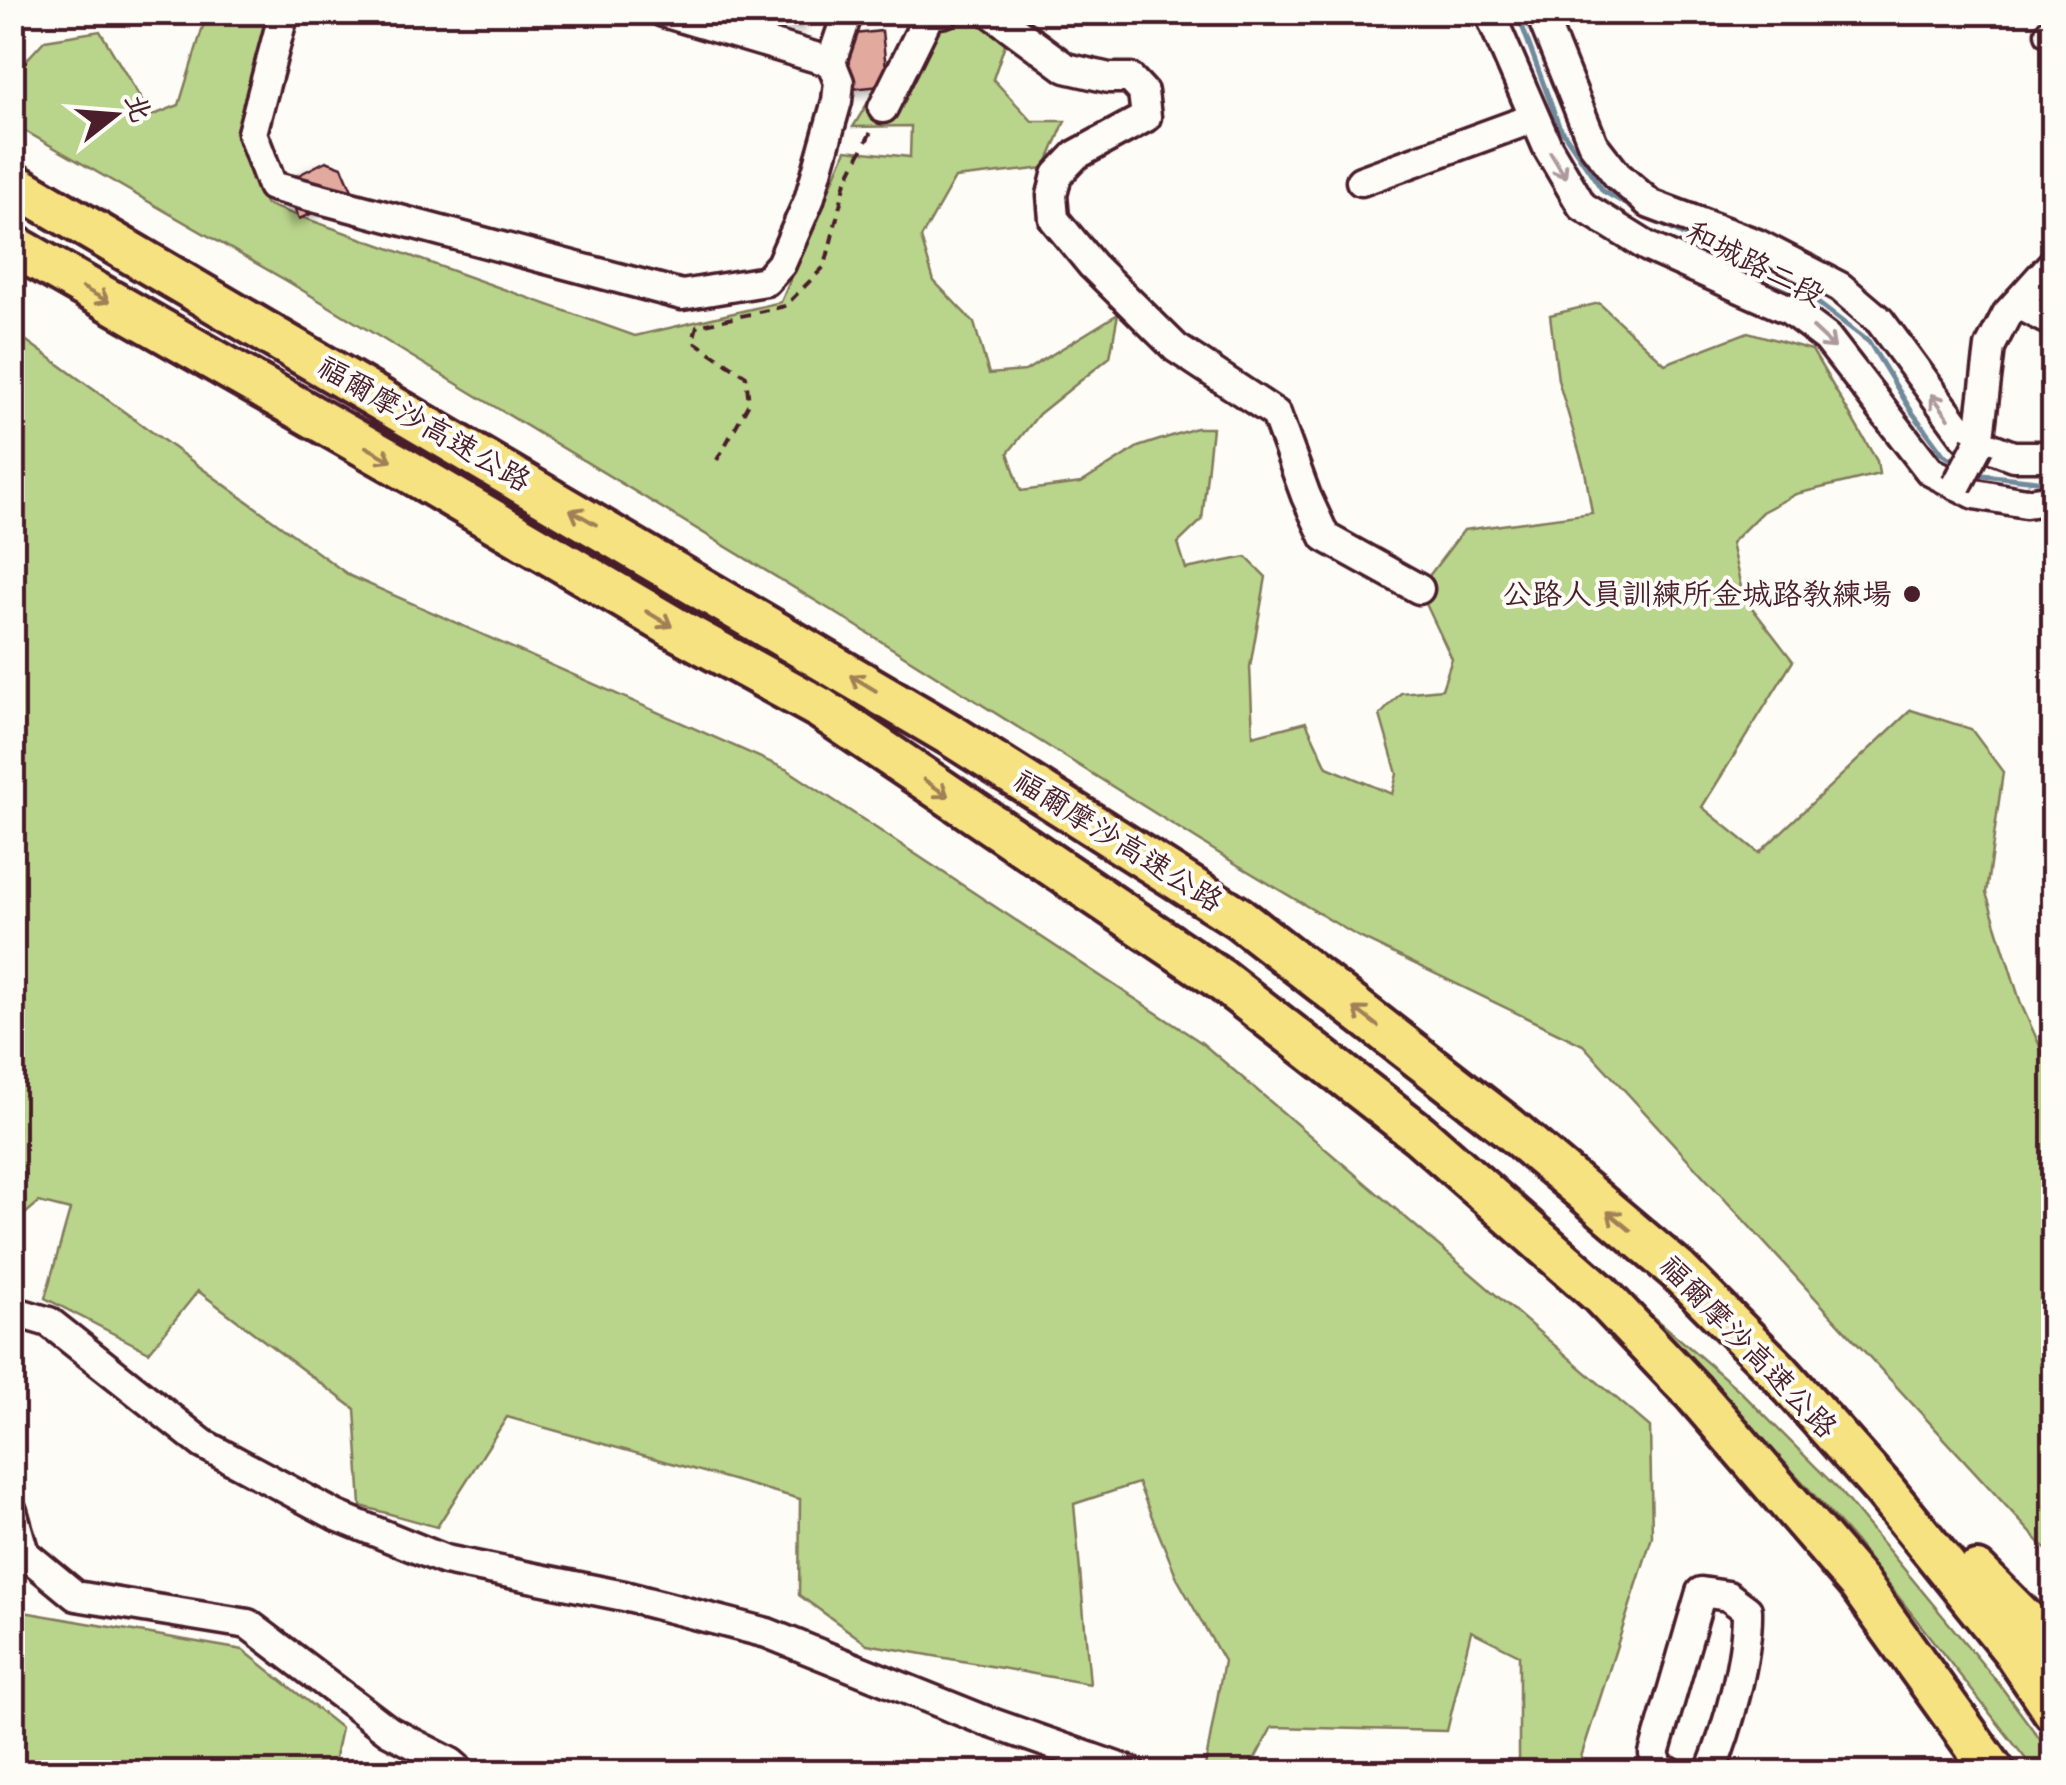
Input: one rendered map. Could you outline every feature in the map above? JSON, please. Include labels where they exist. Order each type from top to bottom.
[{"type":"highway","name":"福爾摩沙高速公路","points":[[12,183],[954,737],[1239,918],[1508,1128],[1677,1270],[1779,1372],[1884,1490],[2013,1650],[2054,1710]]},
{"type":"highway","name":"福爾摩沙高速公路","points":[[12,245],[820,708],[1220,979],[1419,1134],[1600,1294],[1695,1394],[1860,1584],[1994,1772]]},
{"type":"highway","points":[[1884,1490],[2010,1602],[2054,1650]]},
{"type":"highway","points":[[1860,1584],[1977,1772]]},
{"type":"street","points":[[284,12],[252,133],[272,186],[682,295],[766,281],[782,264],[809,200],[837,101],[840,82],[831,62],[848,12]]},
{"type":"street","points":[[663,12],[831,62]]},
{"type":"street","points":[[883,108],[930,15],[946,12]]},
{"type":"street","points":[[990,12],[1066,68],[1108,78],[1130,78],[1142,92],[1146,117],[1076,155],[1057,175],[1052,195],[1054,219],[1092,265],[1176,348],[1276,414],[1306,496],[1326,537],[1419,589]]},
{"type":"street","name":"和城路二段","points":[[1489,12],[1548,148],[1582,206],[1648,247],[1790,310],[1826,338],[1930,471],[1974,494],[2026,502],[2054,499]]},
{"type":"street","name":"和城路二段","points":[[1540,12],[1593,144],[1617,175],[1650,204],[1758,244],[1840,287],[1880,321],[1939,405],[1966,438],[1978,444]]},
{"type":"street","points":[[1361,181],[1534,118]]},
{"type":"street","points":[[1958,485],[1978,444],[1990,347],[2016,304],[2054,262]]},
{"type":"street","points":[[2016,304],[2054,323]]},
{"type":"street","points":[[1978,444],[2014,456],[2054,456]]},
{"type":"street","points":[[12,1311],[49,1322],[202,1444],[337,1516],[444,1560],[624,1596],[767,1633],[986,1721],[1131,1772]]},
{"type":"street","points":[[12,1511],[24,1553],[76,1596],[248,1624],[388,1731],[461,1772]]},
{"type":"street","points":[[1669,1772],[1660,1770],[1654,1754],[1701,1592],[1728,1596],[1747,1610],[1748,1629],[1723,1741],[1710,1772]]},
{"type":"green space","points":[[207,13],[271,13],[243,132],[265,204],[635,336],[781,302],[846,150],[910,157],[911,126],[853,127],[915,25],[995,20],[1006,41],[993,79],[1032,121],[1065,121],[1045,168],[955,178],[921,238],[934,281],[974,323],[989,374],[1025,371],[1118,314],[1110,357],[1039,414],[1008,453],[1021,491],[1081,483],[1138,447],[1196,428],[1212,428],[1202,520],[1178,543],[1186,569],[1246,557],[1266,577],[1250,667],[1253,736],[1306,722],[1327,767],[1392,794],[1397,774],[1380,715],[1401,693],[1442,689],[1452,659],[1419,589],[1464,530],[1592,513],[1585,471],[1558,380],[1550,315],[1599,303],[1665,364],[1748,332],[1812,350],[1877,461],[1879,474],[1796,494],[1762,512],[1731,543],[1743,596],[1793,661],[1702,807],[1759,853],[1911,710],[1971,729],[2003,772],[1986,893],[2021,1004],[2053,1075],[2053,1557],[1583,1045],[1357,936],[839,615],[287,281],[13,124],[13,63],[20,67],[45,40],[100,31],[151,116],[179,105]]},
{"type":"green space","points":[[13,331],[350,576],[788,770],[1202,1043],[1650,1427],[1652,1537],[1581,1757],[1598,1772],[1519,1772],[1519,1655],[1471,1631],[1447,1731],[1272,1727],[1248,1772],[1204,1772],[1224,1661],[1178,1580],[1138,1483],[1074,1504],[1090,1684],[867,1644],[799,1595],[800,1499],[507,1417],[437,1527],[361,1506],[355,1409],[198,1291],[149,1352],[45,1298],[70,1210],[39,1202],[12,1225]]},
{"type":"green space","points":[[1574,1248],[1740,1391],[1837,1488],[1999,1684],[2053,1757],[2053,1772],[2036,1772],[1853,1539],[1746,1420]]},
{"type":"green space","points":[[12,1610],[243,1650],[341,1728],[332,1772],[13,1772]]},
{"type":"building","points":[[765,12],[813,12],[809,25]]},
{"type":"building","points":[[882,31],[886,68],[881,86],[852,89],[845,35]]},
{"type":"building","points":[[326,161],[342,167],[354,195],[299,219],[283,183]]},
{"type":"waterway","points":[[1517,12],[1559,126],[1603,191],[1640,212]]},
{"type":"waterway","points":[[1649,218],[1814,300],[1869,342],[1912,412],[1943,454],[1957,463]]},
{"type":"waterway","points":[[1974,474],[2054,480]]},
{"type":"place","name":"公路人員訓練所金城路教練場","points":[[1912,594]]}]
